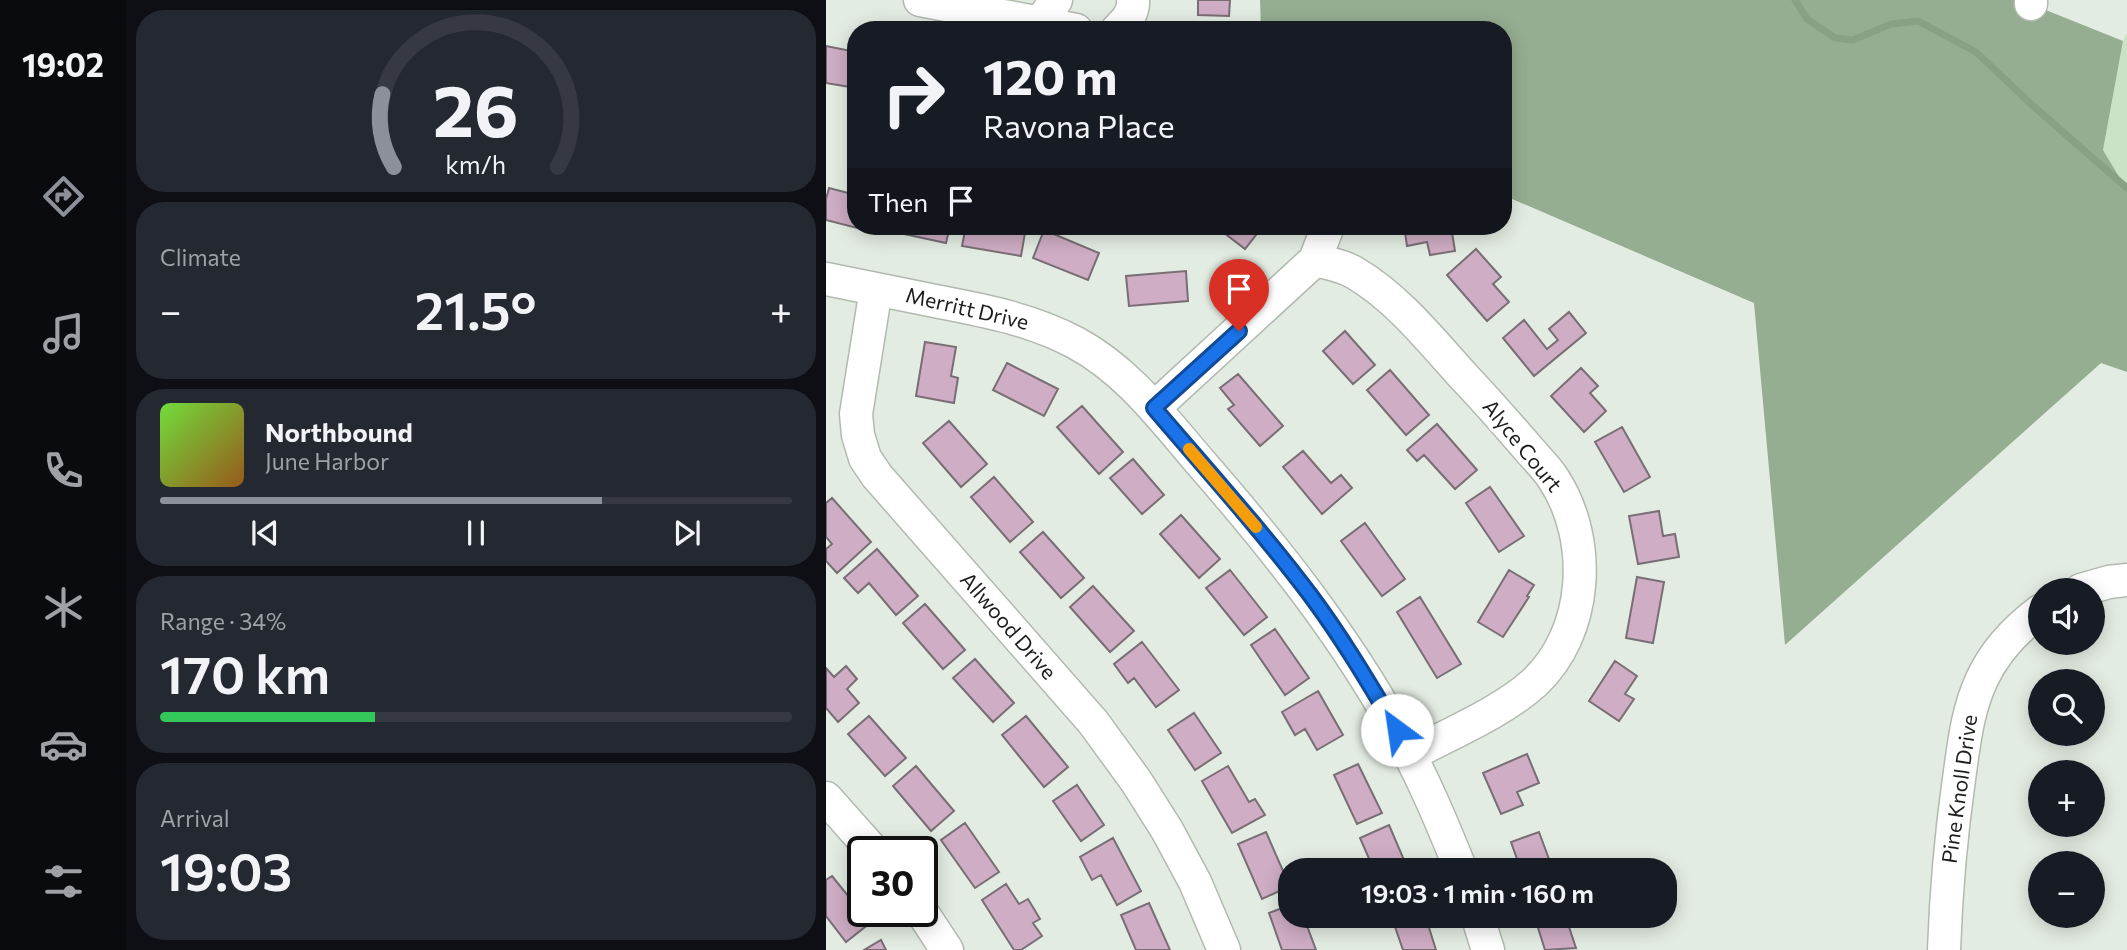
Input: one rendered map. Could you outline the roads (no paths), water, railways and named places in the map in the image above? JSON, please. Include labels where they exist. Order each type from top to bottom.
[{"type":"street","points":[[920,0],[1048,12]]},
{"type":"street","points":[[1126,21],[1133,0]]},
{"type":"street","points":[[1154,408],[1315,260],[1325,235]]},
{"type":"street","name":"Alyce Court","points":[[1315,260],[1348,269],[1371,284],[1402,310],[1482,395],[1553,478],[1566,501],[1579,551],[1577,608],[1555,658],[1535,682],[1512,700],[1410,755]]},
{"type":"street","name":"Merritt Drive","points":[[826,279],[1008,316],[1041,326],[1077,344],[1111,366],[1138,389],[1269,543],[1352,656],[1410,755],[1456,858]]},
{"type":"street","name":"Allwood Drive","points":[[877,289],[856,414],[858,435],[865,458],[877,476],[1093,722],[1136,781],[1167,830],[1195,882],[1224,950]]},
{"type":"street","points":[[2105,583],[2127,580]]},
{"type":"street","name":"Pine Knoll Drive","points":[[1944,950],[1954,818],[1971,706],[1982,677],[1998,651],[2028,620]]},
{"type":"street","points":[[826,798],[860,836]]},
{"type":"street","points":[[932,927],[947,950]]},
{"type":"street","points":[[1481,928],[1488,950]]},
{"type":"waterway","points":[[1795,0],[1807,19],[1835,38],[1853,40],[1891,24],[1918,21],[1976,52],[2127,188]]}]
